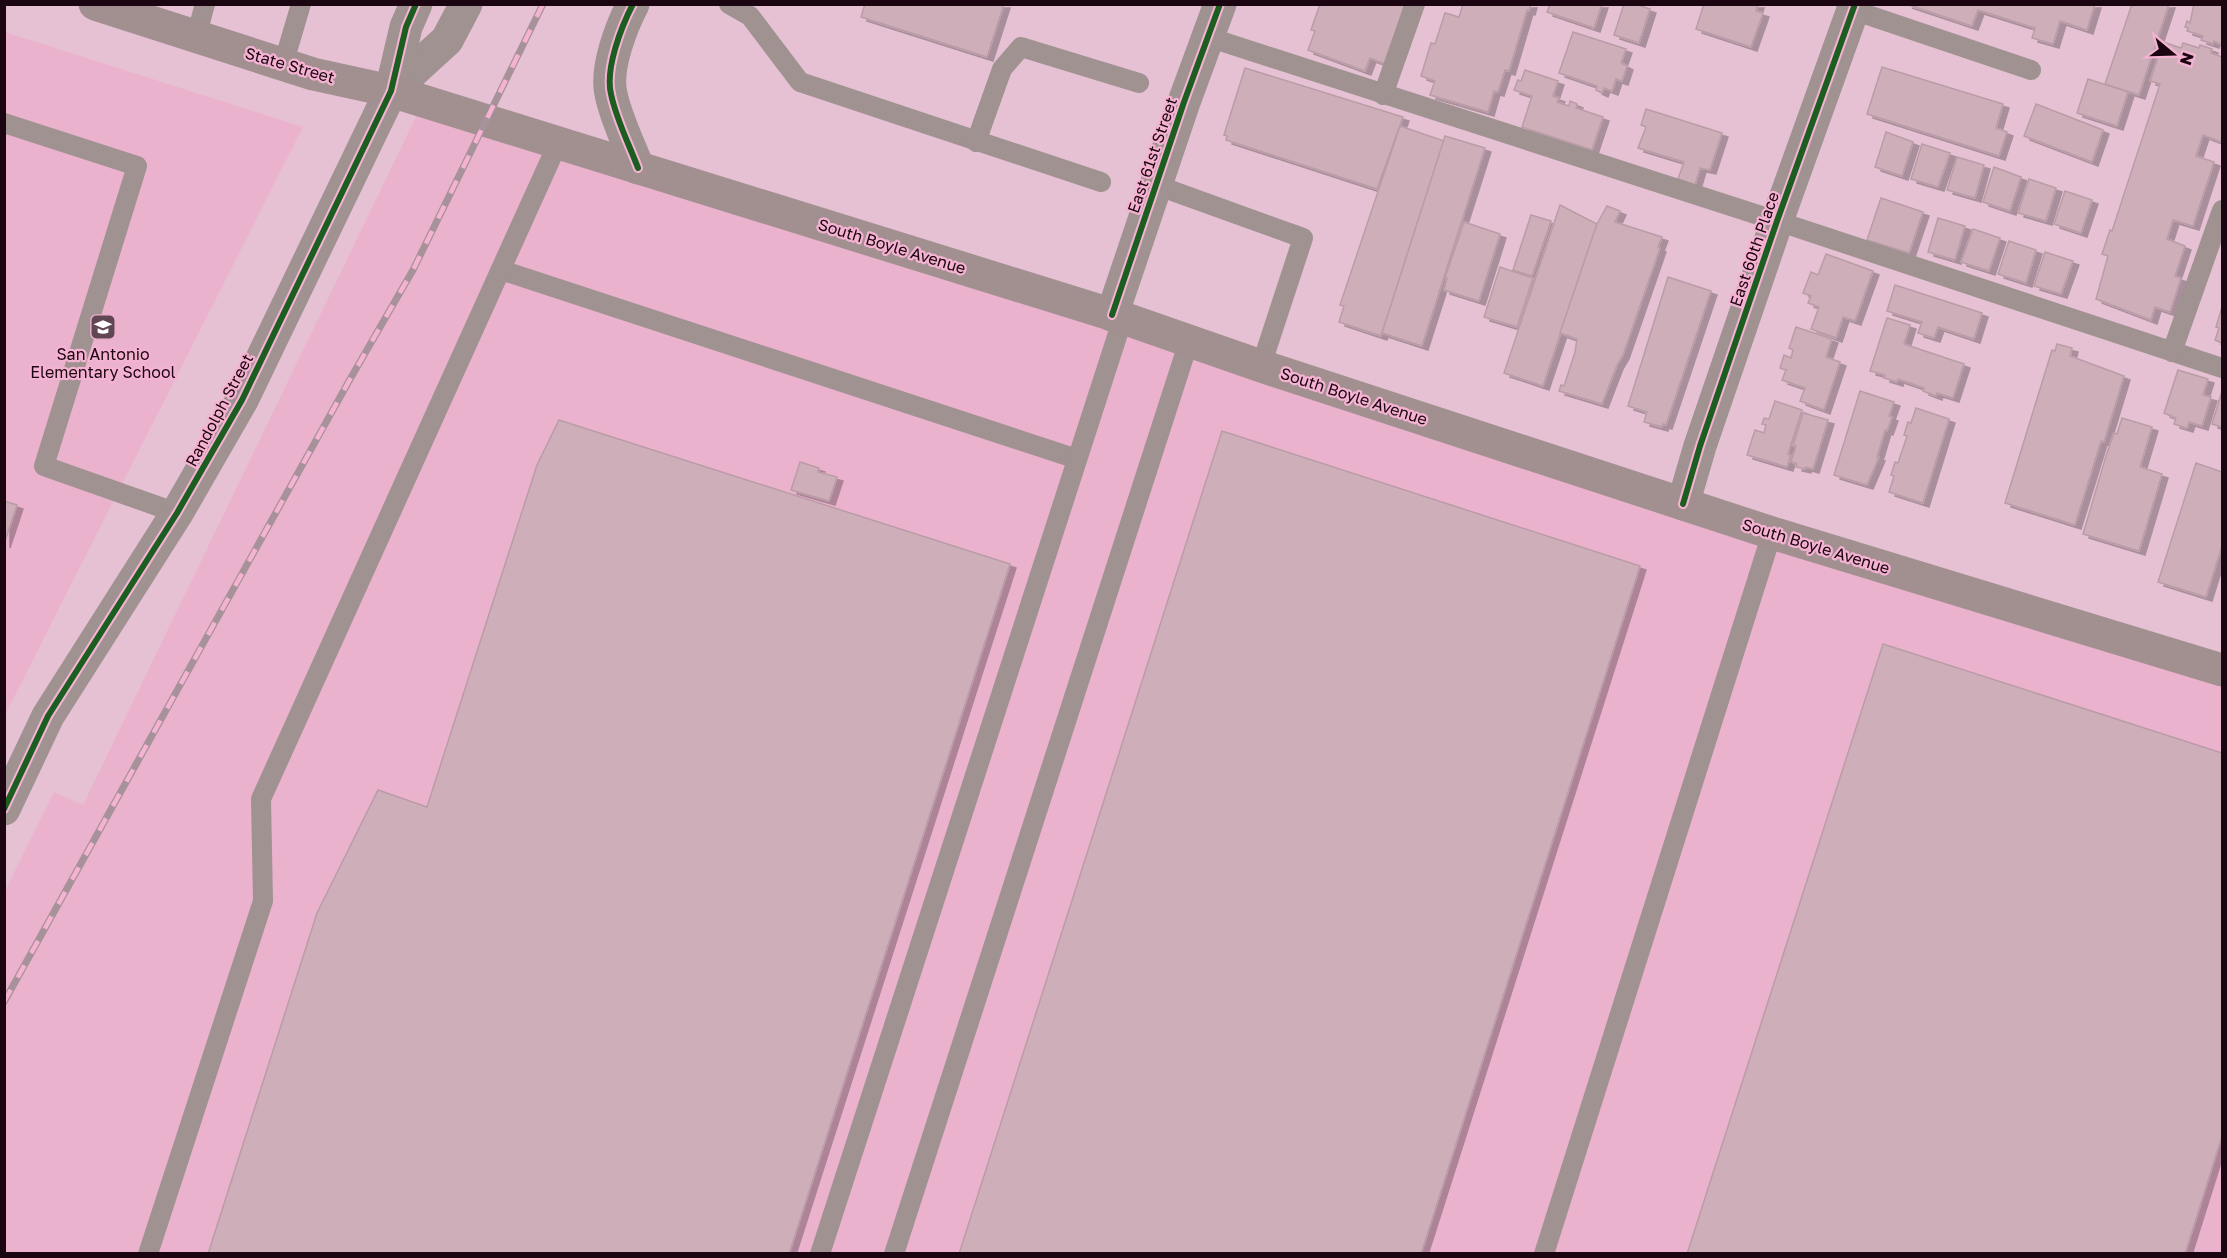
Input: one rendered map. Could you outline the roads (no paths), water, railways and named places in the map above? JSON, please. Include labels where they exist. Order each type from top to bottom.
[{"type":"main road","name":"State Street","points":[[96,4],[282,65],[391,91],[486,120]]},
{"type":"main road","name":"South Boyle Avenue","points":[[486,120],[1117,316],[1261,366],[1772,533],[2223,670]]},
{"type":"street","name":"Randolph Street","points":[[4,809],[14,768],[177,513],[242,400],[391,91],[406,27],[416,4]]},
{"type":"street","name":"Randolph Street","points":[[391,91],[447,40],[466,4]]},
{"type":"street","points":[[633,4],[625,21],[610,72],[610,93],[638,168]]},
{"type":"street","name":"East 61st Street","points":[[1117,316],[1156,185],[1220,4]]},
{"type":"street","name":"East 60th Place","points":[[1683,504],[1777,221],[1854,7]]},
{"type":"lane","points":[[196,37],[205,4]]},
{"type":"lane","points":[[282,65],[301,4]]},
{"type":"lane","points":[[729,4],[750,16],[801,82],[1101,182]]},
{"type":"lane","points":[[1383,95],[1415,4]]},
{"type":"lane","points":[[1854,7],[2031,70]]},
{"type":"lane","points":[[1208,37],[2223,368]]},
{"type":"lane","points":[[976,142],[1002,69],[1020,47],[1139,83]]},
{"type":"lane","points":[[4,123],[137,166],[44,466],[177,513]]},
{"type":"lane","points":[[148,1254],[263,901],[261,799],[558,143]]},
{"type":"lane","points":[[1156,185],[1303,238],[1261,366]]},
{"type":"lane","points":[[2172,352],[2223,210]]},
{"type":"lane","points":[[501,270],[1077,459]]},
{"type":"lane","points":[[820,1254],[1077,459],[1117,316]]},
{"type":"lane","points":[[894,1254],[1189,341]]},
{"type":"lane","points":[[1544,1254],[1772,533]]},
{"type":"railway","points":[[4,1002],[413,270],[543,4]]},
{"type":"place","name":"San Antonio Elementary School","points":[[103,327]]}]
